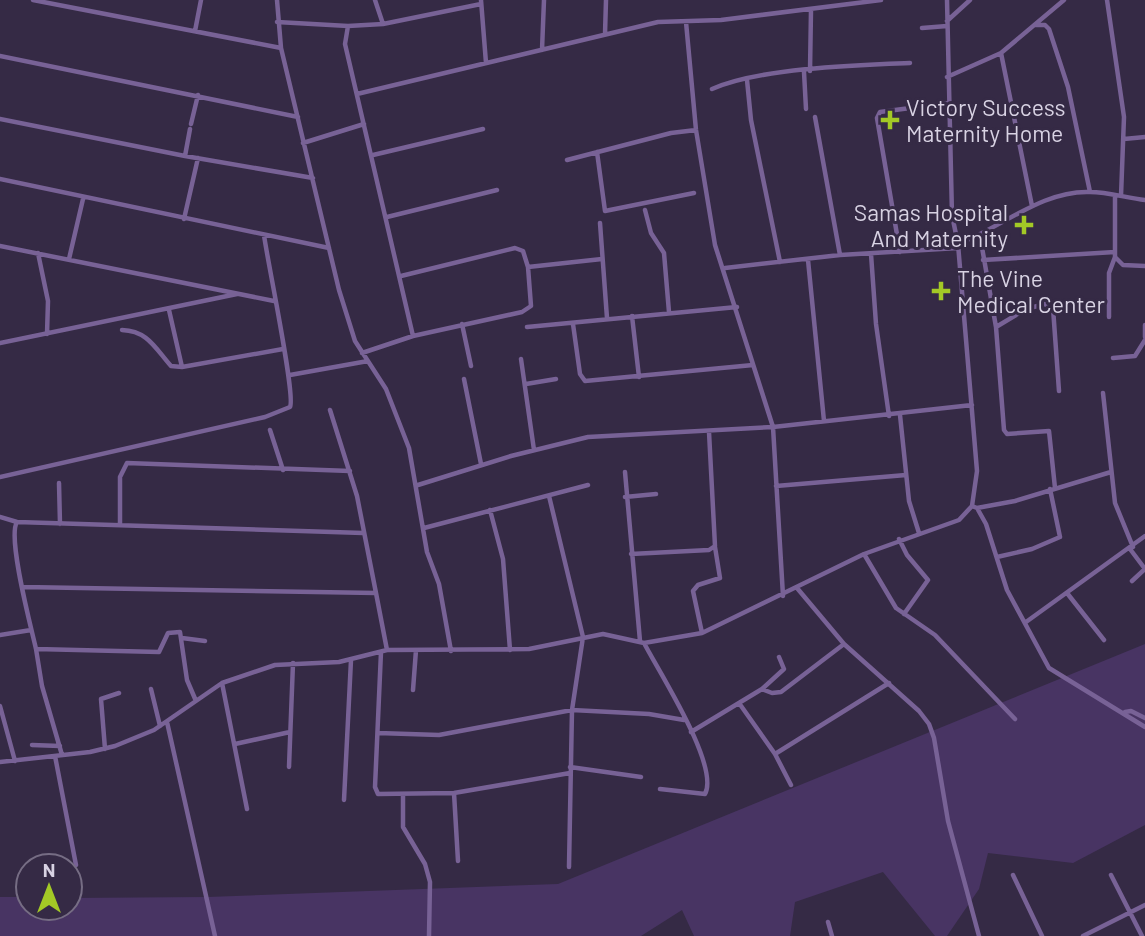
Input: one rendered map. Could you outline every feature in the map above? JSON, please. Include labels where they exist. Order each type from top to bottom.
[{"type":"street","points":[[33,0],[281,48]]},
{"type":"street","points":[[195,31],[201,0]]},
{"type":"street","points":[[276,0],[281,48],[344,310],[362,353],[401,420],[418,485],[427,552],[445,607],[451,652]]},
{"type":"street","points":[[375,0],[383,24]]},
{"type":"street","points":[[542,50],[544,0]]},
{"type":"street","points":[[605,34],[606,0]]},
{"type":"street","points":[[357,94],[658,22],[686,22],[881,0]]},
{"type":"street","points":[[947,0],[952,215],[958,246],[977,471],[974,507],[991,536],[1007,590],[1052,671],[1125,712],[1131,711],[1145,718]]},
{"type":"street","points":[[922,28],[947,24],[970,0]]},
{"type":"street","points":[[947,77],[1001,54],[1064,0]]},
{"type":"street","points":[[1107,0],[1119,75],[1124,139],[1115,254],[1109,273],[1109,317]]},
{"type":"street","points":[[277,22],[348,26],[383,24],[481,2],[486,64]]},
{"type":"street","points":[[806,109],[811,9]]},
{"type":"street","points":[[686,22],[696,130],[710,222],[773,427],[782,596]]},
{"type":"street","points":[[1035,25],[1045,25],[1049,29],[1063,67],[1090,192]]},
{"type":"street","points":[[348,26],[345,44],[413,336]]},
{"type":"street","points":[[1001,54],[1032,206]]},
{"type":"street","points":[[0,56],[298,117]]},
{"type":"street","points":[[712,89],[747,80],[807,71],[910,63]]},
{"type":"street","points":[[747,80],[751,120],[780,262]]},
{"type":"street","points":[[185,156],[198,95]]},
{"type":"street","points":[[900,253],[877,118],[880,112],[948,103]]},
{"type":"street","points":[[815,117],[839,255]]},
{"type":"street","points":[[0,119],[313,178]]},
{"type":"street","points":[[303,143],[364,124]]},
{"type":"street","points":[[373,155],[483,128]]},
{"type":"street","points":[[567,160],[696,130]]},
{"type":"street","points":[[1124,139],[1145,137]]},
{"type":"street","points":[[597,152],[605,211],[694,193]]},
{"type":"street","points":[[184,219],[198,158]]},
{"type":"street","points":[[0,179],[83,199],[329,248]]},
{"type":"street","points":[[387,217],[497,190]]},
{"type":"street","points":[[724,268],[839,255],[900,253],[958,246],[1032,206],[1062,195],[1090,192],[1145,201]]},
{"type":"street","points":[[69,259],[83,199]]},
{"type":"street","points":[[645,210],[651,233],[664,253],[669,312]]},
{"type":"street","points":[[600,223],[607,318]]},
{"type":"street","points":[[0,477],[285,410],[293,401],[264,235]]},
{"type":"street","points":[[980,236],[996,327],[1003,430],[1007,434],[1049,430],[1052,488],[1060,537],[1032,549],[997,557]]},
{"type":"street","points":[[0,246],[274,301]]},
{"type":"street","points":[[362,353],[413,336],[528,309],[531,303],[528,267],[523,251],[515,248],[401,276]]},
{"type":"street","points":[[38,253],[48,301],[47,334]]},
{"type":"street","points":[[871,254],[876,324],[889,416]]},
{"type":"street","points":[[983,260],[1115,254]]},
{"type":"street","points":[[1115,254],[1123,265],[1145,266]]},
{"type":"street","points":[[528,267],[602,259]]},
{"type":"street","points":[[807,260],[824,421]]},
{"type":"street","points":[[0,343],[237,294]]},
{"type":"street","points":[[996,327],[1036,305],[1045,304],[1053,308],[1059,391]]},
{"type":"street","points":[[527,327],[737,307]]},
{"type":"street","points":[[169,310],[182,367]]},
{"type":"street","points":[[632,316],[639,377]]},
{"type":"street","points":[[462,324],[471,366]]},
{"type":"street","points":[[573,324],[583,380],[753,365]]},
{"type":"street","points":[[1113,358],[1135,356],[1145,339],[1145,325]]},
{"type":"street","points":[[122,330],[139,331],[146,336],[171,366],[182,367],[283,349]]},
{"type":"street","points":[[522,359],[534,450]]},
{"type":"street","points":[[289,375],[368,361]]},
{"type":"street","points":[[464,379],[481,464]]},
{"type":"street","points":[[526,384],[556,379]]},
{"type":"street","points":[[1103,393],[1118,515],[1131,548],[1145,569],[1132,581]]},
{"type":"street","points":[[418,485],[481,464],[588,437],[773,427],[972,405]]},
{"type":"street","points":[[330,410],[350,471],[376,593],[384,651],[375,791],[384,796],[454,793],[570,770],[641,777]]},
{"type":"street","points":[[900,415],[909,501],[919,533]]},
{"type":"street","points":[[270,430],[284,470]]},
{"type":"street","points":[[702,633],[693,591],[698,585],[720,578],[715,546],[709,432]]},
{"type":"street","points":[[120,525],[120,477],[127,463],[350,471]]},
{"type":"street","points":[[625,472],[625,497],[642,643],[705,762],[708,791],[705,794],[660,789]]},
{"type":"street","points":[[0,762],[105,748],[160,726],[222,683],[257,669],[293,663],[351,660],[384,651],[510,650],[603,634],[642,643],[702,633],[864,554],[899,539],[950,525],[974,507],[1111,472]]},
{"type":"street","points":[[776,486],[906,475]]},
{"type":"street","points":[[59,483],[60,524]]},
{"type":"street","points":[[424,528],[589,485]]},
{"type":"street","points":[[625,497],[656,494]]},
{"type":"street","points":[[549,496],[583,637],[572,710],[569,867]]},
{"type":"street","points":[[490,510],[503,559],[510,650]]},
{"type":"street","points":[[0,517],[17,522],[60,524],[363,533]]},
{"type":"street","points":[[17,522],[13,528],[23,587],[62,755]]},
{"type":"street","points":[[1026,622],[1145,536]]},
{"type":"street","points":[[899,539],[907,555],[928,580],[904,614]]},
{"type":"street","points":[[631,554],[709,550],[715,546]]},
{"type":"street","points":[[864,554],[884,590],[904,614],[936,635],[1015,719]]},
{"type":"street","points":[[23,587],[376,593]]},
{"type":"street","points":[[797,588],[844,644],[889,683],[929,724],[948,821],[979,936]]},
{"type":"street","points":[[1067,593],[1104,640]]},
{"type":"street","points":[[0,635],[32,630]]},
{"type":"street","points":[[36,649],[159,652],[168,633],[180,632],[187,680],[196,701]]},
{"type":"street","points":[[182,638],[205,640]]},
{"type":"street","points":[[762,688],[772,693],[781,692],[844,644]]},
{"type":"street","points":[[413,690],[416,650]]},
{"type":"street","points":[[691,732],[762,688],[784,669],[779,657]]},
{"type":"street","points":[[344,800],[351,660]]},
{"type":"street","points":[[289,767],[293,663]]},
{"type":"street","points":[[222,683],[247,809]]},
{"type":"street","points":[[775,754],[889,683]]},
{"type":"street","points":[[151,689],[160,726]]},
{"type":"street","points":[[105,748],[101,699],[119,692]]},
{"type":"street","points":[[739,703],[775,754],[791,785]]},
{"type":"street","points":[[0,706],[15,761]]},
{"type":"street","points":[[378,733],[439,736],[572,710],[649,714],[684,720]]},
{"type":"street","points":[[1125,712],[1127,718],[1145,727]]},
{"type":"street","points":[[167,722],[215,936]]},
{"type":"street","points":[[234,744],[290,732]]},
{"type":"street","points":[[32,745],[60,746]]},
{"type":"street","points":[[55,756],[73,852]]},
{"type":"street","points":[[454,793],[458,861]]},
{"type":"street","points":[[404,796],[403,827],[425,864],[430,882],[429,936]]},
{"type":"street","points":[[1111,875],[1142,936]]},
{"type":"street","points":[[1013,876],[1042,936]]},
{"type":"street","points":[[1083,936],[1145,905]]},
{"type":"street","points":[[828,922],[832,936]]},
{"type":"shaded area","points":[[1145,644],[1145,825],[1073,863],[988,853],[979,889],[947,936],[935,936],[883,872],[795,902],[790,936],[694,936],[682,910],[641,936],[0,936],[0,897],[14,897],[14,922],[84,922],[84,898],[208,897],[558,884]]},
{"type":"place","name":"Victory Success Maternity Home","points":[[890,120]]},
{"type":"place","name":"Samas Hospital And Maternity","points":[[1024,225]]},
{"type":"place","name":"The Vine Medical Center","points":[[941,291]]}]
